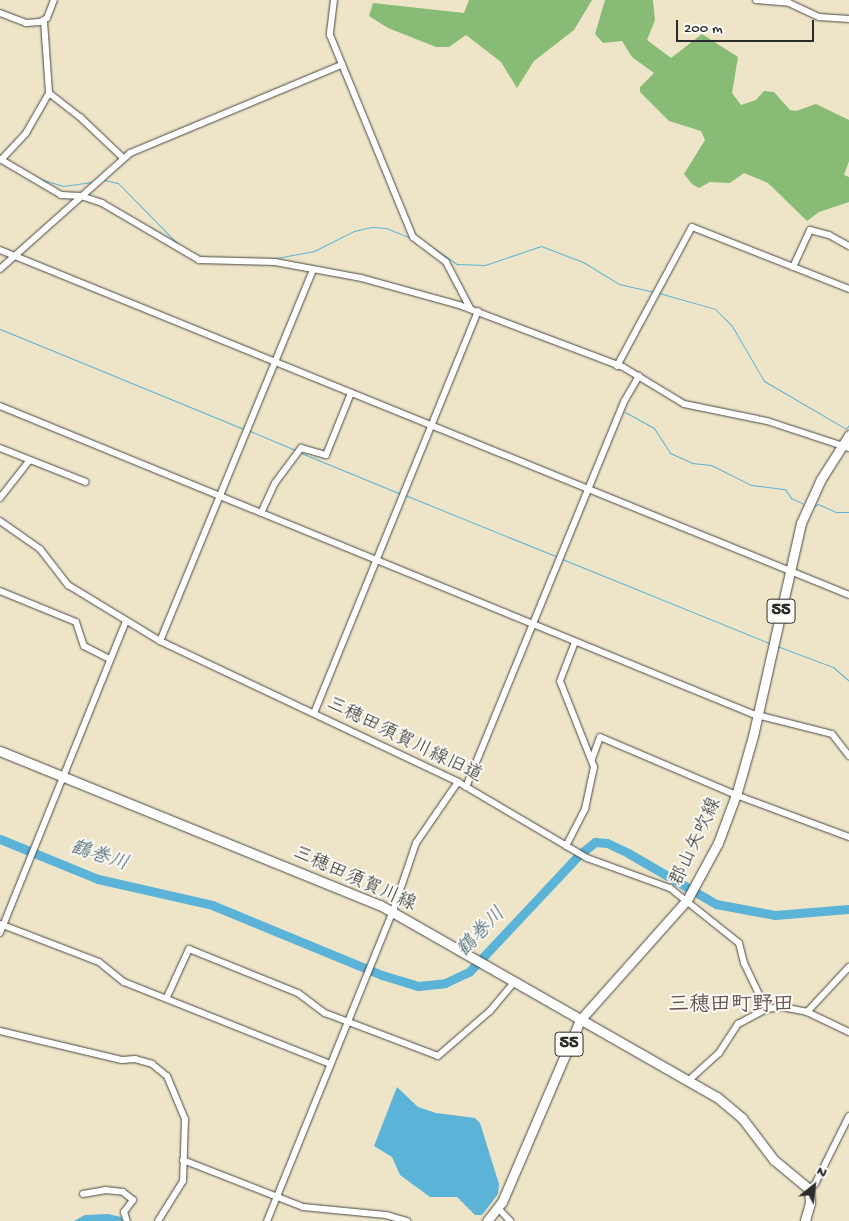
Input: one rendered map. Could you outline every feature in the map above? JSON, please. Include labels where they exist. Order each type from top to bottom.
[{"type":"main road","name":"郡山矢吹線","points":[[487,1221],[498,1208],[580,1020],[691,893],[721,836],[736,795],[757,716],[807,508],[846,447],[849,435]]},
{"type":"main road","name":"三穂田須賀川線","points":[[0,751],[393,912],[732,1108],[774,1160],[809,1189]]},
{"type":"main road","points":[[805,1221],[810,1203],[809,1189]]},
{"type":"street","points":[[54,0],[44,21],[49,93],[26,133],[0,159],[61,195],[81,196],[102,202],[199,260],[265,261],[362,278],[470,308],[617,366],[639,376],[684,404],[767,421],[846,447]]},
{"type":"street","points":[[334,0],[330,35],[413,237],[446,262],[470,308]]},
{"type":"street","points":[[756,0],[789,3],[819,17],[849,19]]},
{"type":"street","points":[[0,13],[26,23],[44,21]]},
{"type":"street","points":[[0,269],[122,158],[152,141],[341,65]]},
{"type":"street","points":[[49,93],[80,117],[122,158]]},
{"type":"street","points":[[617,366],[690,228],[697,228],[849,289]]},
{"type":"street","points":[[793,267],[810,230],[829,235],[849,246]]},
{"type":"street","points":[[0,250],[790,573],[849,595]]},
{"type":"street","points":[[160,640],[313,270]]},
{"type":"street","points":[[314,713],[478,311]]},
{"type":"street","points":[[466,787],[625,400],[639,376]]},
{"type":"street","points":[[261,513],[275,483],[301,448],[326,455],[351,393]]},
{"type":"street","points":[[0,406],[757,716],[832,734],[849,756]]},
{"type":"street","points":[[0,448],[86,482]]},
{"type":"street","points":[[0,498],[29,461]]},
{"type":"street","name":"三穂田須賀川線旧道","points":[[0,521],[40,549],[68,585],[160,640],[458,782],[587,858],[691,893],[739,943],[744,963],[766,1009]]},
{"type":"street","points":[[0,591],[76,622],[84,646],[110,659]]},
{"type":"street","points":[[0,933],[2,924],[31,858],[126,620]]},
{"type":"street","points":[[566,846],[587,805],[594,768],[560,681],[575,642]]},
{"type":"street","points":[[592,759],[600,737],[736,795],[849,838]]},
{"type":"street","points":[[267,1221],[393,912],[421,834],[458,782]]},
{"type":"street","points":[[2,924],[99,962],[118,979],[167,997],[330,1064]]},
{"type":"street","points":[[167,997],[189,949],[298,994],[322,1011],[438,1056],[490,1012],[515,981]]},
{"type":"street","points":[[807,1012],[849,968]]},
{"type":"street","points":[[688,1082],[719,1054],[738,1024],[766,1009],[782,1008],[807,1012],[849,1032]]},
{"type":"street","points":[[0,1031],[122,1060],[135,1059],[159,1069],[170,1081],[185,1119],[183,1181],[158,1221]]},
{"type":"street","points":[[809,1189],[849,1116]]},
{"type":"street","points":[[183,1160],[318,1210],[378,1214],[407,1221]]},
{"type":"street","points":[[83,1194],[105,1190],[123,1192],[132,1200],[124,1212],[127,1221]]},
{"type":"street","points":[[498,1208],[510,1221]]},
{"type":"green space","points":[[469,0],[592,0],[574,30],[534,61],[517,88],[501,62],[466,35],[449,47],[436,47],[388,28],[369,16],[373,3],[464,13]]},
{"type":"green space","points":[[605,0],[653,0],[655,20],[647,40],[671,58],[702,34],[738,57],[732,93],[741,105],[756,100],[764,91],[774,92],[790,110],[796,111],[816,104],[849,120],[849,161],[844,175],[849,177],[849,202],[819,212],[807,221],[768,183],[744,173],[730,183],[710,182],[699,188],[692,184],[684,174],[705,140],[701,131],[669,121],[640,92],[640,87],[654,73],[632,57],[622,41],[603,43],[595,34]]},
{"type":"water","points":[[397,1087],[418,1107],[436,1113],[475,1118],[480,1123],[499,1184],[498,1194],[482,1215],[475,1215],[457,1197],[430,1197],[400,1175],[392,1157],[374,1146]]},
{"type":"water","points":[[108,1214],[121,1217],[123,1221],[74,1221],[85,1215]]},
{"type":"waterway","points":[[40,179],[63,186],[92,182]]},
{"type":"waterway","points":[[104,180],[118,183],[178,244]]},
{"type":"waterway","points":[[271,259],[314,251],[354,231],[372,227],[386,228],[411,238]]},
{"type":"waterway","points":[[433,248],[457,264],[485,265],[541,246],[583,262],[619,284],[655,292]]},
{"type":"waterway","points":[[659,293],[715,309],[732,326],[764,381],[846,429],[849,425]]},
{"type":"waterway","points":[[0,329],[244,429]]},
{"type":"waterway","points":[[625,412],[654,428],[670,453],[692,463],[711,465],[751,485],[785,489],[791,498],[804,504]]},
{"type":"waterway","points":[[250,431],[295,450]]},
{"type":"waterway","points":[[301,453],[401,494]]},
{"type":"waterway","points":[[405,495],[558,557]]},
{"type":"waterway","points":[[813,507],[818,504],[836,512],[849,512]]},
{"type":"waterway","points":[[562,559],[769,643]]},
{"type":"waterway","points":[[777,646],[833,667],[849,681]]},
{"type":"waterway","name":"鶴巻川","points":[[0,839],[98,879],[212,905],[382,975],[418,986],[445,983],[469,972],[579,855],[595,842],[607,843],[628,853],[716,904],[775,915],[849,909]]},
{"type":"district","name":"三穂田町野田","points":[[731,1007]]}]
